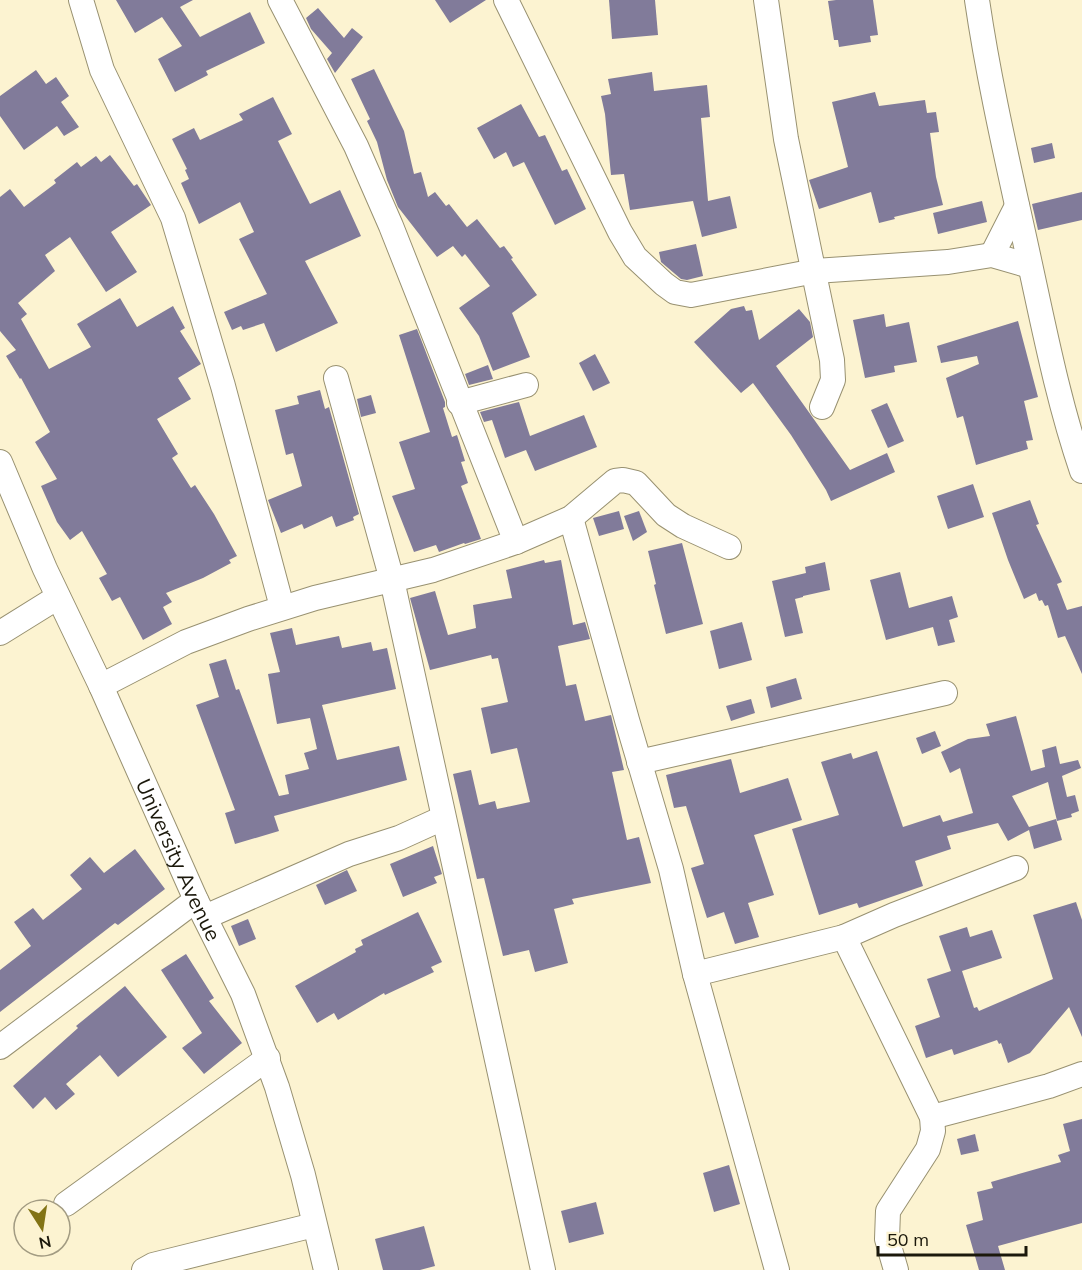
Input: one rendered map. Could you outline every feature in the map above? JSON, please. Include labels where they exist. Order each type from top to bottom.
[{"type":"street","points":[[81,0],[102,70],[172,218],[223,386],[282,607]]},
{"type":"street","points":[[280,0],[356,146],[391,226],[459,403],[516,542]]},
{"type":"street","points":[[506,0],[620,232],[635,257],[675,292],[691,295],[815,272],[948,262],[992,255],[1030,266]]},
{"type":"street","points":[[766,0],[786,139],[832,360],[833,380],[822,407]]},
{"type":"street","points":[[978,0],[986,60],[1038,305],[1072,443],[1082,471]]},
{"type":"street","points":[[992,255],[1017,206]]},
{"type":"street","points":[[336,378],[392,580],[543,1270]]},
{"type":"street","points":[[459,403],[526,385]]},
{"type":"street","name":"University Avenue","points":[[0,462],[58,597],[101,686],[201,909],[243,994],[268,1058],[303,1175],[326,1270]]},
{"type":"street","points":[[101,686],[186,642],[282,607],[433,570],[516,542],[571,518],[615,481],[636,483],[666,515],[683,526],[729,547]]},
{"type":"street","points":[[571,518],[671,869],[695,975],[777,1270]]},
{"type":"street","points":[[0,633],[58,597]]},
{"type":"street","points":[[639,762],[945,693]]},
{"type":"street","points":[[0,1047],[201,909],[349,854],[399,838],[443,818]]},
{"type":"street","points":[[695,975],[844,937],[894,915],[1016,868]]},
{"type":"street","points":[[844,937],[932,1117],[933,1131],[928,1149],[888,1211],[887,1239],[896,1270]]},
{"type":"street","points":[[72,1200],[268,1058]]},
{"type":"street","points":[[932,1117],[1049,1086],[1082,1074]]},
{"type":"street","points":[[144,1270],[153,1265],[314,1225]]},
{"type":"building","points":[[116,0],[193,0],[180,7],[200,37],[250,12],[265,43],[206,71],[208,75],[175,92],[158,59],[182,46],[162,17],[135,33]]},
{"type":"building","points":[[435,0],[486,0],[450,23]]},
{"type":"building","points":[[609,0],[655,0],[658,35],[612,39]]},
{"type":"building","points":[[873,0],[878,35],[870,36],[871,42],[839,47],[838,40],[834,40],[828,1]]},
{"type":"building","points":[[318,8],[344,38],[352,28],[363,37],[335,73],[327,59],[332,53],[311,29],[306,18]]},
{"type":"building","points":[[374,69],[404,131],[414,174],[421,172],[428,197],[435,192],[446,206],[449,204],[467,227],[477,219],[500,248],[504,246],[537,295],[512,313],[530,357],[493,371],[479,336],[459,308],[490,286],[465,254],[462,257],[453,246],[437,257],[398,207],[387,180],[377,142],[367,121],[370,119],[351,79]]},
{"type":"building","points":[[36,70],[46,84],[56,77],[69,96],[61,102],[79,127],[64,136],[57,126],[24,150],[0,116],[0,96]]},
{"type":"building","points":[[652,72],[654,91],[707,85],[710,117],[701,118],[708,201],[730,196],[737,228],[702,237],[693,201],[630,210],[624,174],[611,175],[601,96],[611,94],[608,79]]},
{"type":"building","points":[[875,92],[879,106],[925,100],[927,113],[936,112],[939,132],[930,133],[936,177],[943,205],[879,223],[871,192],[819,209],[809,180],[848,167],[832,102]]},
{"type":"building","points":[[273,97],[292,134],[278,141],[310,204],[340,190],[361,236],[305,261],[338,323],[276,352],[264,323],[243,330],[241,326],[232,330],[224,312],[267,294],[239,239],[254,232],[240,202],[199,224],[181,183],[189,179],[185,170],[187,169],[172,139],[194,128],[200,140],[243,120],[239,114]]},
{"type":"building","points":[[521,104],[539,137],[545,135],[562,171],[567,169],[586,209],[555,225],[524,162],[513,167],[506,152],[494,159],[477,128]]},
{"type":"building","points":[[1052,143],[1055,158],[1034,163],[1031,148]]},
{"type":"building","points":[[110,155],[134,186],[137,184],[151,205],[111,232],[137,272],[106,292],[70,237],[45,255],[55,271],[18,303],[27,314],[21,319],[49,369],[91,347],[77,324],[120,298],[137,327],[173,306],[185,328],[180,331],[201,364],[178,378],[191,399],[157,419],[178,454],[172,458],[191,488],[195,485],[237,556],[229,560],[231,563],[203,578],[166,593],[172,602],[163,607],[172,624],[143,640],[120,597],[112,601],[99,578],[107,574],[82,531],[70,540],[57,522],[41,486],[57,479],[35,442],[50,432],[21,378],[6,356],[16,350],[0,331],[0,197],[10,189],[24,207],[56,183],[54,180],[77,162],[81,167],[96,156],[101,162]]},
{"type":"building","points":[[1082,192],[1082,220],[1038,230],[1032,204]]},
{"type":"building","points":[[982,201],[987,222],[938,234],[933,213]]},
{"type":"building","points":[[696,244],[703,276],[687,280],[681,279],[661,262],[659,252]]},
{"type":"building","points":[[744,306],[746,311],[752,310],[759,340],[799,309],[810,322],[813,337],[776,366],[850,470],[887,453],[895,472],[831,501],[791,435],[753,383],[741,393],[694,342],[731,309]]},
{"type":"building","points":[[884,314],[886,327],[909,322],[917,362],[894,366],[895,372],[865,378],[853,320]]},
{"type":"building","points":[[1018,321],[1038,397],[1024,401],[1033,440],[1026,441],[1028,449],[976,465],[963,416],[957,418],[946,378],[979,364],[977,356],[941,363],[937,346]]},
{"type":"building","points":[[417,329],[445,402],[443,408],[452,437],[457,435],[465,461],[461,462],[468,483],[461,486],[481,539],[439,552],[436,545],[414,552],[392,496],[415,489],[399,442],[430,432],[399,335]]},
{"type":"building","points":[[595,354],[610,383],[593,391],[579,363]]},
{"type":"building","points":[[488,365],[493,379],[469,385],[465,374]]},
{"type":"building","points":[[320,390],[325,409],[329,407],[359,514],[353,517],[354,520],[336,527],[332,516],[304,529],[302,524],[281,533],[268,500],[302,486],[293,453],[286,455],[275,410],[299,404],[297,396]]},
{"type":"building","points":[[371,395],[376,413],[361,417],[357,399]]},
{"type":"building","points":[[519,402],[530,436],[584,415],[597,447],[535,471],[526,450],[505,458],[492,420],[484,422],[480,412]]},
{"type":"building","points":[[887,403],[904,441],[888,448],[871,410]]},
{"type":"building","points":[[973,484],[984,517],[948,529],[937,496]]},
{"type":"building","points":[[1030,500],[1039,524],[1036,525],[1062,582],[1057,584],[1067,610],[1082,606],[1082,674],[1065,636],[1058,638],[1048,605],[1045,606],[1042,600],[1039,601],[1036,593],[1024,599],[992,513]]},
{"type":"building","points":[[619,511],[624,529],[599,536],[593,518]]},
{"type":"building","points":[[639,511],[647,532],[633,541],[624,516]]},
{"type":"building","points":[[682,543],[703,624],[666,634],[648,551]]},
{"type":"building","points":[[544,560],[545,563],[561,560],[573,625],[585,622],[590,639],[558,646],[566,686],[576,684],[585,721],[611,715],[624,770],[612,772],[627,840],[639,837],[651,883],[572,899],[574,904],[554,909],[568,963],[535,972],[529,950],[503,956],[484,878],[477,879],[453,774],[471,770],[479,805],[495,801],[497,809],[530,802],[517,748],[491,754],[481,708],[508,702],[498,658],[492,659],[491,655],[430,670],[410,598],[435,591],[448,635],[476,628],[473,605],[512,598],[506,570]]},
{"type":"building","points":[[825,562],[830,590],[795,599],[803,633],[785,637],[772,581],[806,573],[805,567]]},
{"type":"building","points":[[900,572],[909,608],[952,596],[958,617],[949,620],[955,642],[938,646],[933,627],[886,640],[870,580]]},
{"type":"building","points":[[742,622],[752,660],[719,669],[710,631]]},
{"type":"building","points":[[292,628],[296,645],[339,636],[342,648],[371,642],[373,651],[387,648],[396,689],[322,705],[337,760],[399,746],[407,780],[274,816],[279,831],[235,844],[225,813],[235,810],[196,705],[219,697],[209,664],[226,659],[236,690],[239,689],[279,796],[289,794],[285,775],[309,769],[304,753],[317,749],[310,718],[277,724],[268,674],[280,672],[270,633]]},
{"type":"building","points":[[796,678],[802,699],[771,708],[766,687]]},
{"type":"building","points":[[751,699],[755,713],[731,721],[726,706]]},
{"type":"building","points":[[1016,716],[1031,771],[1045,767],[1042,750],[1056,746],[1060,764],[1078,760],[1081,768],[1062,776],[1067,797],[1075,795],[1079,811],[1071,814],[1072,817],[1057,821],[1048,782],[1012,796],[1029,827],[1056,819],[1062,840],[1034,849],[1029,830],[1008,841],[998,823],[947,836],[951,849],[915,861],[923,886],[859,908],[857,903],[819,915],[792,829],[839,815],[821,762],[851,753],[853,759],[877,751],[903,827],[940,815],[943,822],[973,813],[960,768],[950,773],[941,752],[968,739],[990,736],[986,724]]},
{"type":"building","points":[[935,731],[941,746],[922,754],[916,738]]},
{"type":"building","points":[[731,759],[740,793],[788,778],[802,820],[754,835],[774,895],[748,903],[759,937],[735,944],[724,912],[707,918],[691,868],[704,864],[686,806],[674,808],[666,775]]},
{"type":"building","points":[[433,846],[442,874],[434,877],[437,883],[403,897],[390,864]]},
{"type":"building","points":[[135,849],[165,889],[118,925],[115,923],[0,1012],[0,970],[31,946],[14,922],[33,908],[43,920],[82,889],[70,875],[90,857],[104,873]]},
{"type":"building","points":[[347,870],[357,891],[325,905],[316,885]]},
{"type":"building","points":[[1076,902],[1082,920],[1082,1037],[1069,1007],[1030,1053],[1008,1063],[1001,1043],[999,1044],[997,1040],[954,1055],[952,1049],[926,1058],[915,1026],[940,1017],[927,979],[951,971],[939,936],[967,927],[970,937],[992,930],[1002,958],[962,971],[974,1008],[977,1007],[979,1011],[1053,979],[1033,915]]},
{"type":"building","points":[[418,912],[442,962],[431,967],[434,972],[385,995],[384,993],[338,1020],[334,1013],[317,1023],[295,986],[356,952],[355,949],[363,945],[361,940]]},
{"type":"building","points":[[248,919],[256,939],[239,946],[231,926]]},
{"type":"building","points":[[186,954],[214,998],[209,1001],[242,1043],[204,1074],[182,1048],[202,1033],[161,970]]},
{"type":"building","points":[[125,986],[167,1037],[118,1077],[100,1055],[66,1084],[75,1094],[56,1110],[45,1097],[33,1109],[13,1086],[78,1028],[76,1026]]},
{"type":"building","points":[[1082,1119],[1082,1223],[998,1246],[1005,1270],[979,1270],[966,1225],[983,1220],[977,1192],[993,1188],[991,1182],[1061,1162],[1058,1155],[1070,1151],[1063,1124]]},
{"type":"building","points":[[975,1134],[979,1151],[961,1155],[957,1139]]},
{"type":"building","points":[[729,1165],[740,1204],[714,1212],[703,1173]]},
{"type":"building","points":[[596,1202],[604,1234],[569,1243],[561,1211]]},
{"type":"building","points":[[424,1226],[435,1266],[420,1270],[383,1270],[375,1239]]}]
